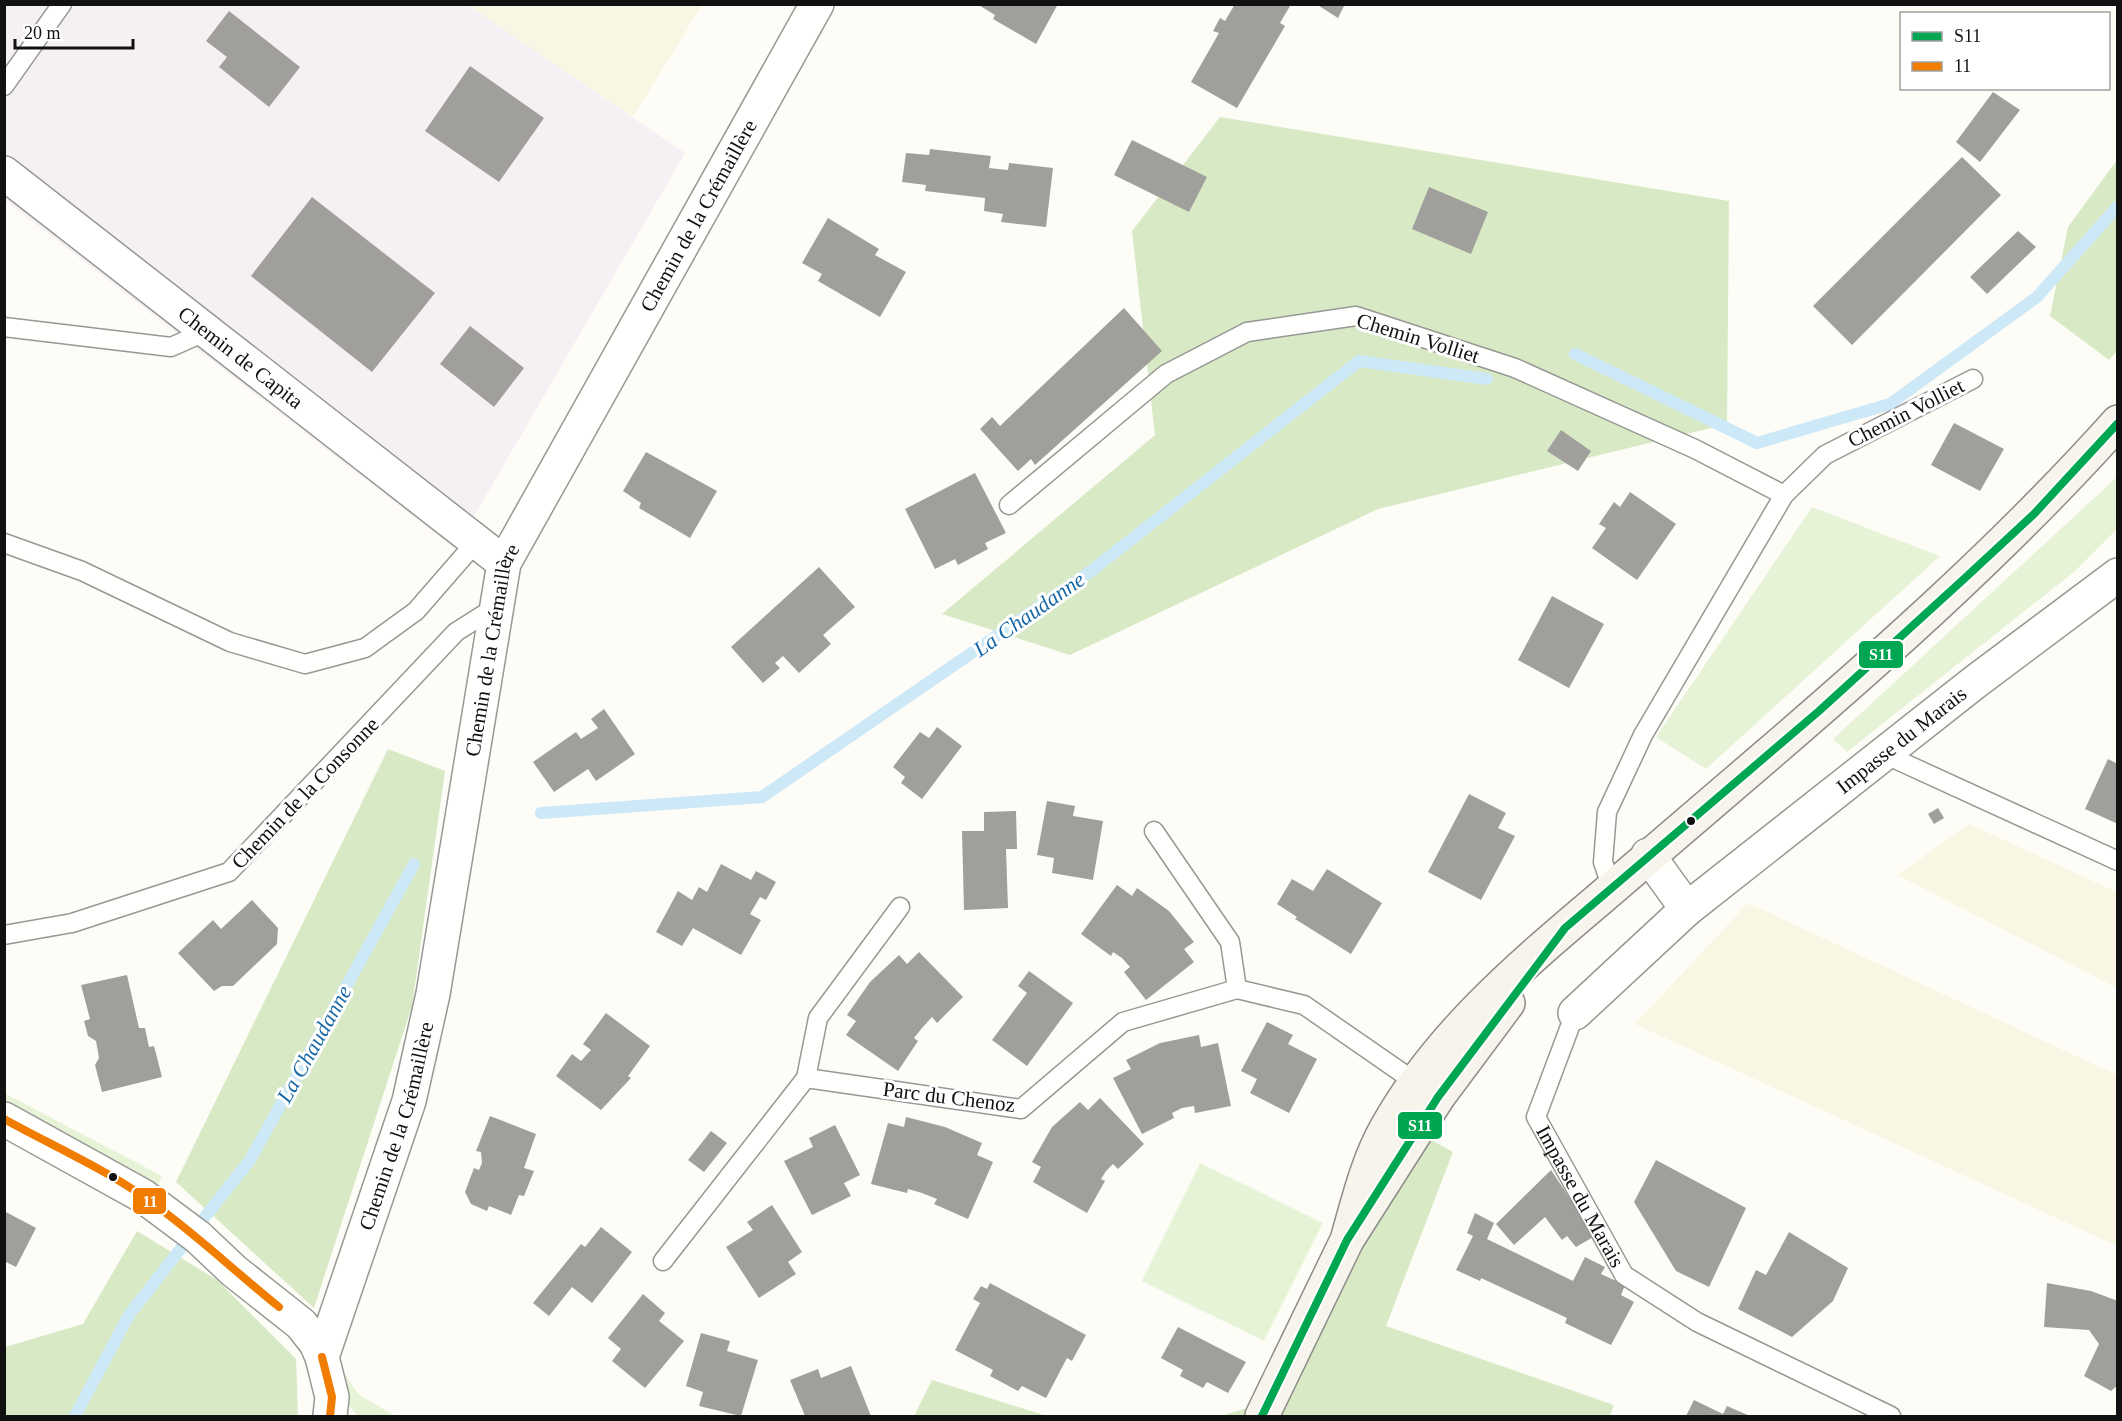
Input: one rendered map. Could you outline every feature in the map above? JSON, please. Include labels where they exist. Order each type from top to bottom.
[{"type":"main road","points":[[1262,1416],[1347,1240],[1368,1170],[1386,1129],[1426,1090],[1482,1002],[1648,855],[1819,711],[1965,578],[2034,514],[2118,422]]},
{"type":"street","name":"Chemin de la Crémaillère","points":[[323,1342],[409,1101],[433,994],[504,564],[817,4]]},
{"type":"street","name":"Chemin de Capita","points":[[4,173],[504,564]]},
{"type":"street","name":"Impasse du Marais","points":[[1575,1013],[1687,909],[2118,574]]},
{"type":"street","points":[[1648,855],[1687,909]]},
{"type":"street","points":[[4,1119],[143,1196],[198,1237],[234,1271],[323,1342],[334,1410]]},
{"type":"lane","points":[[4,86],[62,4]]},
{"type":"lane","name":"Chemin Volliet","points":[[1009,505],[1166,374],[1247,332],[1356,316],[1515,368],[1695,449],[1784,495]]},
{"type":"lane","points":[[4,327],[171,347],[207,331]]},
{"type":"lane","name":"Chemin Volliet","points":[[1611,888],[1603,862],[1607,812],[1643,735],[1784,495],[1825,455],[1973,379]]},
{"type":"lane","points":[[4,543],[82,571],[230,642],[305,664],[365,648],[416,611],[476,542]]},
{"type":"lane","name":"Chemin de la Consonne","points":[[4,934],[72,923],[229,872],[456,632],[498,605]]},
{"type":"lane","points":[[1884,754],[2118,861]]},
{"type":"lane","points":[[1154,831],[1230,942],[1237,988],[1304,1005],[1426,1090]]},
{"type":"lane","points":[[663,1261],[806,1077],[818,1018],[900,908]]},
{"type":"lane","name":"Parc du Chenoz","points":[[806,1077],[1021,1109],[1123,1022],[1237,988]]},
{"type":"lane","name":"Impasse du Marais","points":[[1575,1013],[1536,1117],[1624,1275],[1697,1322],[1891,1416]]},
{"type":"shaded area","points":[[4,5],[468,5],[685,153],[455,549],[5,200]]},
{"type":"shaded area","points":[[468,5],[702,5],[633,117]]},
{"type":"shaded area","points":[[1969,824],[2117,892],[2117,988],[1897,875]]},
{"type":"shaded area","points":[[1748,903],[2117,1075],[2117,1246],[1635,1024]]},
{"type":"green space","points":[[1220,117],[1729,201],[1727,424],[1378,509],[1070,655],[942,614],[1155,435],[1132,231]]},
{"type":"green space","points":[[2117,160],[2118,350],[2109,360],[2050,316],[2068,227]]},
{"type":"green space","points":[[2117,477],[2117,529],[2075,571],[1847,752],[1833,739]]},
{"type":"green space","points":[[1812,507],[1940,556],[1706,769],[1656,737]]},
{"type":"green space","points":[[388,749],[445,771],[412,1006],[314,1308],[176,1182]]},
{"type":"green space","points":[[4,1093],[162,1176],[158,1185],[5,1104]]},
{"type":"green space","points":[[1422,1135],[1453,1152],[1386,1326],[1614,1405],[1610,1416],[1221,1416],[1280,1398]]},
{"type":"green space","points":[[1200,1163],[1323,1223],[1264,1341],[1142,1281]]},
{"type":"green space","points":[[137,1231],[217,1280],[296,1359],[298,1416],[5,1416],[5,1347],[83,1324]]},
{"type":"green space","points":[[340,1367],[359,1395],[396,1416],[357,1416],[349,1405]]},
{"type":"green space","points":[[932,1380],[1047,1416],[914,1416]]},
{"type":"building","points":[[977,4],[1058,4],[1036,44],[993,19],[995,15]]},
{"type":"building","points":[[1235,4],[1290,6],[1280,23],[1285,26],[1237,108],[1191,82],[1219,33],[1213,31],[1220,18],[1225,21]]},
{"type":"building","points":[[1316,4],[1345,4],[1338,18]]},
{"type":"building","points":[[229,11],[300,67],[269,107],[219,67],[227,57],[206,41]]},
{"type":"building","points":[[470,66],[544,118],[499,182],[425,131]]},
{"type":"building","points":[[1993,92],[2020,110],[1980,162],[1956,142]]},
{"type":"building","points":[[1132,140],[1207,177],[1189,212],[1114,175]]},
{"type":"building","points":[[930,149],[991,156],[989,168],[1008,170],[1009,163],[1053,168],[1046,227],[1001,222],[1003,214],[984,211],[985,198],[925,191],[926,185],[902,182],[906,153],[929,155]]},
{"type":"building","points":[[1962,157],[2001,195],[1852,345],[1813,306]]},
{"type":"building","points":[[1429,187],[1488,212],[1471,254],[1412,229]]},
{"type":"building","points":[[312,197],[435,293],[372,372],[251,276]]},
{"type":"building","points":[[828,218],[879,249],[875,255],[906,272],[880,317],[818,281],[822,274],[802,263]]},
{"type":"building","points":[[2018,231],[2036,247],[1987,294],[1970,277]]},
{"type":"building","points":[[1124,308],[1162,351],[1035,465],[1031,459],[1018,471],[980,429],[992,417],[1000,426]]},
{"type":"building","points":[[470,326],[524,368],[494,407],[440,364]]},
{"type":"building","points":[[1954,423],[2004,449],[1980,491],[1931,465]]},
{"type":"building","points":[[1561,430],[1591,451],[1578,471],[1547,451]]},
{"type":"building","points":[[646,452],[717,491],[690,538],[639,508],[641,503],[623,491]]},
{"type":"building","points":[[975,473],[1006,533],[985,543],[988,549],[958,565],[955,559],[935,569],[905,509]]},
{"type":"building","points":[[1630,492],[1676,524],[1637,580],[1592,548],[1606,528],[1599,524],[1614,502],[1620,507]]},
{"type":"building","points":[[819,567],[855,607],[823,635],[831,644],[799,673],[783,656],[775,663],[780,668],[763,683],[731,647]]},
{"type":"building","points":[[1552,596],[1604,624],[1569,688],[1518,660]]},
{"type":"building","points":[[604,709],[635,754],[596,781],[588,769],[554,792],[533,762],[576,732],[581,739],[598,728],[591,719]]},
{"type":"building","points":[[937,727],[962,746],[922,799],[901,783],[905,777],[893,767],[920,732],[929,738]]},
{"type":"building","points":[[2108,759],[2118,764],[2118,824],[2085,809]]},
{"type":"building","points":[[1469,794],[1506,813],[1498,828],[1515,836],[1481,900],[1428,872]]},
{"type":"building","points":[[1047,801],[1075,806],[1073,816],[1103,821],[1093,880],[1052,873],[1054,858],[1037,855]]},
{"type":"building","points":[[1938,808],[1944,818],[1934,824],[1928,814]]},
{"type":"building","points":[[1016,811],[1017,849],[1006,849],[1008,908],[964,910],[962,831],[984,831],[984,812]]},
{"type":"building","points":[[721,864],[751,880],[756,871],[776,882],[766,900],[760,897],[750,914],[761,920],[741,955],[693,928],[682,946],[656,932],[678,891],[692,900],[699,887],[707,892]]},
{"type":"building","points":[[1327,869],[1382,903],[1351,954],[1295,919],[1297,917],[1277,904],[1292,879],[1313,891]]},
{"type":"building","points":[[1117,885],[1132,896],[1137,888],[1169,911],[1194,942],[1184,949],[1194,962],[1146,1000],[1124,972],[1130,967],[1122,958],[1113,952],[1111,956],[1081,934]]},
{"type":"building","points":[[252,900],[278,928],[277,944],[233,986],[222,986],[214,991],[178,953],[213,920],[221,929]]},
{"type":"building","points":[[919,952],[963,997],[937,1023],[932,1017],[922,1028],[914,1038],[918,1041],[898,1071],[846,1035],[856,1021],[847,1015],[870,982],[899,955],[907,964]]},
{"type":"building","points":[[1029,971],[1073,1003],[1027,1066],[992,1040],[1027,993],[1018,986]]},
{"type":"building","points":[[127,975],[139,1028],[145,1028],[149,1047],[154,1046],[162,1077],[102,1092],[95,1065],[99,1058],[96,1041],[88,1036],[84,1021],[90,1019],[81,985]]},
{"type":"building","points":[[606,1013],[650,1046],[628,1076],[631,1078],[601,1110],[556,1076],[572,1054],[581,1061],[591,1050],[583,1044]]},
{"type":"building","points":[[1267,1022],[1293,1035],[1288,1044],[1317,1059],[1289,1113],[1250,1093],[1257,1079],[1241,1071]]},
{"type":"building","points":[[1199,1035],[1201,1047],[1218,1043],[1231,1106],[1195,1113],[1194,1106],[1182,1108],[1172,1113],[1174,1118],[1142,1134],[1113,1078],[1131,1069],[1126,1060],[1160,1043]]},
{"type":"building","points":[[1100,1098],[1144,1144],[1118,1169],[1113,1164],[1106,1171],[1101,1179],[1105,1181],[1087,1213],[1033,1182],[1041,1167],[1032,1162],[1052,1127],[1080,1102],[1088,1110]]},
{"type":"building","points":[[490,1116],[536,1134],[524,1168],[534,1171],[524,1196],[519,1195],[511,1215],[489,1206],[487,1211],[471,1204],[465,1192],[474,1168],[479,1170],[482,1163],[481,1152],[476,1151]]},
{"type":"building","points":[[906,1117],[945,1127],[982,1143],[977,1155],[993,1162],[968,1219],[934,1204],[937,1199],[922,1193],[908,1189],[907,1193],[871,1184],[888,1123],[904,1127]]},
{"type":"building","points":[[835,1125],[860,1175],[844,1183],[851,1196],[812,1215],[784,1161],[813,1147],[809,1138]]},
{"type":"building","points":[[711,1131],[727,1143],[704,1172],[688,1160]]},
{"type":"building","points":[[1656,1160],[1746,1208],[1709,1287],[1676,1271],[1634,1202]]},
{"type":"building","points":[[1551,1170],[1595,1236],[1576,1247],[1567,1236],[1562,1240],[1545,1217],[1514,1245],[1496,1224]]},
{"type":"building","points":[[772,1205],[802,1252],[788,1262],[796,1274],[759,1298],[726,1247],[753,1230],[747,1222]]},
{"type":"building","points":[[4,1211],[36,1228],[16,1267],[4,1261]]},
{"type":"building","points":[[1475,1213],[1494,1223],[1487,1239],[1573,1281],[1585,1257],[1605,1267],[1601,1274],[1625,1285],[1621,1295],[1634,1302],[1611,1345],[1565,1323],[1567,1318],[1481,1278],[1480,1281],[1456,1270],[1473,1236],[1467,1233]]},
{"type":"building","points":[[601,1227],[632,1252],[592,1303],[572,1287],[549,1316],[533,1303],[581,1244],[585,1247]]},
{"type":"building","points":[[1789,1232],[1848,1268],[1833,1301],[1792,1337],[1738,1309],[1756,1270],[1766,1275]]},
{"type":"building","points":[[990,1283],[1086,1335],[1072,1361],[1067,1358],[1046,1398],[1022,1386],[1018,1391],[990,1376],[993,1370],[955,1350],[980,1303],[973,1299],[981,1286],[987,1289]]},
{"type":"building","points":[[2047,1283],[2091,1291],[2118,1301],[2118,1385],[2111,1391],[2084,1376],[2099,1344],[2089,1330],[2044,1327]]},
{"type":"building","points":[[643,1294],[665,1313],[659,1321],[684,1341],[645,1388],[612,1361],[621,1349],[608,1338]]},
{"type":"building","points":[[1178,1327],[1246,1362],[1228,1393],[1207,1382],[1203,1388],[1180,1376],[1183,1370],[1161,1358]]},
{"type":"building","points":[[701,1333],[730,1341],[727,1351],[758,1360],[741,1416],[699,1406],[703,1392],[686,1386]]},
{"type":"building","points":[[851,1366],[871,1416],[805,1416],[790,1380],[818,1369],[821,1378]]},
{"type":"building","points":[[1694,1400],[1723,1414],[1727,1406],[1750,1416],[1686,1416]]},
{"type":"waterway","points":[[1575,354],[1757,443],[1890,404],[2037,297],[2118,206]]},
{"type":"waterway","name":"La Chaudanne","points":[[541,813],[762,797],[1091,571],[1359,361],[1487,379]]},
{"type":"waterway","name":"La Chaudanne","points":[[204,1218],[250,1160],[414,864]]},
{"type":"waterway","name":"La Chaudanne","points":[[75,1416],[129,1315],[182,1247]]},
{"type":"transit line","name":"S11","points":[[1262,1416],[1347,1240],[1438,1097],[1565,928],[1819,711],[1965,578],[2034,514],[2118,423]]},
{"type":"transit line","name":"11","points":[[4,1119],[128,1186],[196,1237],[279,1307]]},
{"type":"transit line","name":"11","points":[[322,1357],[332,1397],[330,1416]]}]
